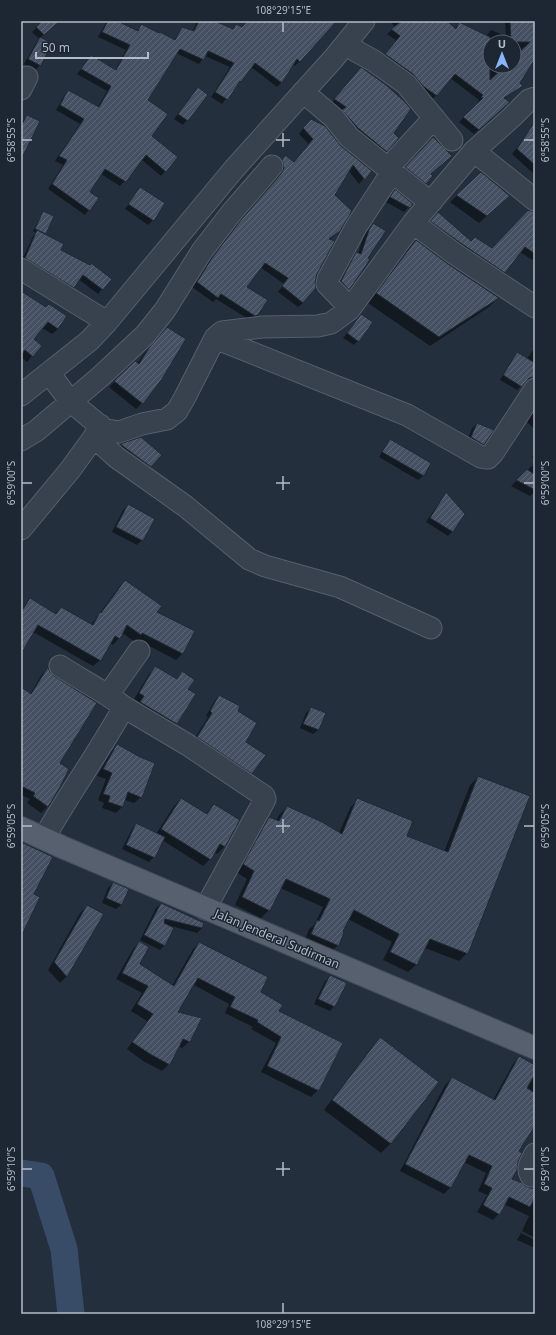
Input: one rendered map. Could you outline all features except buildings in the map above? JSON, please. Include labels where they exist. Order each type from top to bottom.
[{"type":"main road","name":"Jalan Jenderal Sudirman","points":[[21,828],[206,909],[535,1048]]},
{"type":"street","points":[[21,440],[36,431],[67,398],[100,377],[145,335],[165,310],[161,283],[310,97],[359,51],[364,21]]},
{"type":"street","points":[[359,51],[406,84],[452,140]]},
{"type":"street","points":[[310,97],[334,118],[349,137],[432,202]]},
{"type":"street","points":[[21,529],[70,470],[97,431],[105,430],[119,432],[142,424],[167,419],[177,411],[215,338],[222,332],[262,327],[318,326],[331,324],[350,308],[414,223],[474,151],[512,117],[533,103]]},
{"type":"street","points":[[350,308],[327,284],[328,279],[356,227],[390,170],[434,118]]},
{"type":"street","points":[[474,151],[535,200]]},
{"type":"street","points":[[242,181],[272,166]]},
{"type":"street","points":[[21,395],[50,375],[89,341],[106,322],[161,283],[202,251],[223,206]]},
{"type":"street","points":[[414,223],[455,254],[535,307]]},
{"type":"street","points":[[21,269],[106,322]]},
{"type":"street","points":[[215,338],[407,415],[481,457],[488,458],[493,453],[535,389]]},
{"type":"street","points":[[50,375],[67,398],[97,431],[116,457],[184,506],[249,559],[265,566],[340,587],[431,628]]},
{"type":"street","points":[[44,838],[116,701],[139,651]]},
{"type":"street","points":[[60,666],[188,745],[264,796],[264,803],[206,909]]},
{"type":"street","points":[[535,1154],[529,1165],[528,1171],[531,1176],[535,1176]]},
{"type":"waterway","points":[[21,1173],[41,1176],[64,1249],[71,1314]]}]
